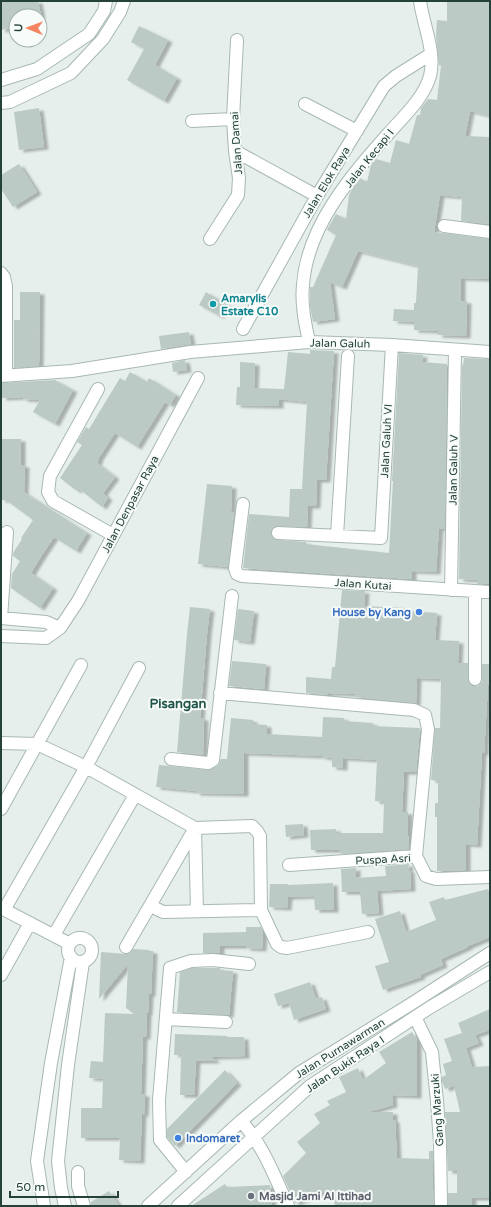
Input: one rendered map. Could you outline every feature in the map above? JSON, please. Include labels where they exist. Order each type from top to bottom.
[{"type":"street","points":[[1,80],[37,69],[89,34],[104,11],[106,1]]},
{"type":"street","points":[[1,103],[10,102],[71,73],[103,40],[120,12],[124,1]]},
{"type":"street","name":"Jalan Kecapi I","points":[[309,342],[304,313],[303,285],[306,265],[314,240],[325,217],[358,168],[405,114],[428,82],[430,75],[431,54],[420,1]]},
{"type":"street","name":"Jalan Damai","points":[[210,239],[238,195],[239,178],[235,151],[233,119],[237,40]]},
{"type":"street","name":"Jalan Elok Raya","points":[[243,328],[317,196],[384,86],[396,76],[431,54]]},
{"type":"street","points":[[305,104],[357,131]]},
{"type":"street","points":[[192,121],[233,119]]},
{"type":"street","points":[[235,151],[317,196]]},
{"type":"street","points":[[444,226],[490,232]]},
{"type":"street","points":[[1,273],[4,277],[6,286],[4,376]]},
{"type":"street","name":"Jalan Galuh","points":[[4,376],[72,371],[190,352],[309,342],[392,344],[490,352]]},
{"type":"street","name":"Jalan Galuh VI","points":[[337,536],[380,538],[392,344]]},
{"type":"street","name":"Jalan Galuh V","points":[[451,590],[456,350]]},
{"type":"street","points":[[278,533],[337,536],[348,356]]},
{"type":"street","name":"Jalan Denpasar Raya","points":[[1,636],[46,638],[60,628],[78,601],[198,378]]},
{"type":"street","points":[[98,389],[50,476],[48,492],[53,501],[113,535]]},
{"type":"street","name":"Jalan Kutai","points":[[243,504],[235,568],[237,574],[242,576],[490,592]]},
{"type":"street","points":[[7,532],[1,618],[46,622],[60,628]]},
{"type":"street","points":[[475,592],[475,679]]},
{"type":"street","points":[[171,760],[208,762],[213,760],[232,596]]},
{"type":"street","points":[[1,810],[81,665]]},
{"type":"street","points":[[70,944],[2,909],[86,767],[139,668]]},
{"type":"street","points":[[220,693],[414,710],[424,715],[428,729],[416,856]]},
{"type":"street","points":[[1,743],[37,744],[86,767],[195,828],[252,826],[260,836],[261,910],[277,944],[281,947],[287,948],[368,932]]},
{"type":"street","points":[[54,935],[135,795]]},
{"type":"street","points":[[126,947],[195,828]]},
{"type":"street","points":[[195,828],[196,911]]},
{"type":"street","name":"Puspa Asri","points":[[289,865],[416,856],[426,876],[436,879],[490,877]]},
{"type":"street","points":[[151,906],[163,912],[261,910]]},
{"type":"street","points":[[1,975],[30,923]]},
{"type":"street","points":[[44,1206],[37,1161],[51,1063],[70,957],[68,948],[73,940],[82,938],[90,943],[92,952],[83,962],[68,1065],[58,1161],[60,1188],[65,1206]]},
{"type":"street","name":"Jalan Purnawarman","points":[[148,1206],[186,1172],[247,1128],[299,1073],[426,1003],[490,953]]},
{"type":"street","points":[[70,957],[78,962],[83,962]]},
{"type":"street","points":[[186,1172],[160,1140],[159,1100],[170,968],[191,961],[213,960],[249,964]]},
{"type":"street","name":"Jalan Bukit Raya I","points":[[178,1206],[247,1128],[415,1017],[426,1003],[490,972]]},
{"type":"street","name":"Gang Marzuki","points":[[415,1017],[432,1052],[440,1143],[441,1206]]},
{"type":"street","points":[[166,1019],[226,1022]]},
{"type":"street","points":[[51,1063],[68,1065]]},
{"type":"street","points":[[247,1128],[271,1168],[288,1206]]},
{"type":"street","points":[[37,1161],[58,1161]]},
{"type":"street","points":[[78,1172],[78,1186],[84,1206]]},
{"type":"building","points":[[1,1],[38,1],[39,8],[8,8],[8,29],[1,30]]},
{"type":"building","points":[[447,1],[490,1],[490,116],[470,111],[465,136],[490,137],[490,224],[461,221],[462,197],[440,195],[434,232],[490,239],[490,279],[461,278],[461,301],[467,301],[466,336],[438,335],[438,331],[414,330],[414,322],[393,321],[394,309],[414,310],[414,303],[416,303],[418,266],[358,251],[342,287],[330,282],[335,319],[313,322],[310,306],[310,287],[313,287],[336,235],[327,230],[329,226],[336,214],[346,219],[349,195],[360,178],[367,182],[371,165],[376,159],[390,163],[396,140],[409,144],[417,115],[420,115],[421,108],[428,99],[437,100],[441,66],[439,65],[436,36],[437,20],[447,21]]},
{"type":"building","points":[[139,26],[168,40],[155,65],[177,78],[164,101],[127,80],[144,49],[131,42]]},
{"type":"building","points":[[39,108],[44,147],[19,150],[14,112]]},
{"type":"building","points":[[19,164],[37,192],[13,207],[1,189],[1,175]]},
{"type":"building","points":[[20,292],[40,292],[39,366],[14,368],[14,320],[20,320]]},
{"type":"building","name":"Amarylis Estate C10","points":[[206,292],[226,304],[220,316],[199,305]]},
{"type":"building","points":[[189,332],[191,344],[161,349],[159,336]]},
{"type":"building","points":[[310,350],[334,351],[326,480],[317,480],[316,506],[308,506],[307,527],[275,526],[272,529],[272,537],[278,540],[306,542],[306,544],[389,553],[399,353],[423,355],[422,362],[447,364],[445,529],[439,528],[436,572],[412,571],[412,579],[243,568],[249,514],[289,517],[290,489],[302,489],[307,402],[279,399],[279,406],[236,405],[237,387],[240,387],[240,362],[255,363],[254,388],[284,389],[288,352],[310,354]]},
{"type":"building","points":[[464,358],[490,359],[490,584],[477,584],[477,580],[459,579],[462,365]]},
{"type":"building","points":[[185,360],[187,370],[173,372],[172,363]]},
{"type":"building","points":[[130,372],[147,382],[149,378],[176,395],[170,405],[165,402],[137,447],[115,433],[98,459],[97,463],[115,477],[103,493],[108,498],[102,507],[78,488],[77,491],[60,478],[82,445],[77,442],[86,427],[89,429],[120,378],[125,381]]},
{"type":"building","points":[[55,380],[73,390],[55,424],[33,412],[40,400],[23,399],[23,397],[2,398],[1,383]]},
{"type":"building","points":[[2,439],[21,439],[21,465],[25,465],[24,492],[87,533],[76,551],[54,537],[42,555],[31,573],[53,588],[40,608],[11,588],[12,574],[20,561],[13,556],[13,553],[33,520],[6,500],[1,500]]},
{"type":"building","points":[[207,484],[232,486],[231,512],[234,512],[228,567],[198,564]]},
{"type":"building","points":[[342,590],[365,591],[364,606],[407,608],[407,611],[437,613],[435,640],[459,641],[458,663],[468,663],[468,679],[472,686],[478,686],[482,682],[482,664],[490,664],[490,685],[488,685],[484,753],[482,753],[477,845],[466,844],[466,870],[437,871],[437,817],[435,817],[435,803],[438,803],[438,781],[431,780],[435,728],[440,728],[441,679],[417,678],[416,703],[355,697],[356,694],[328,693],[328,695],[306,693],[306,677],[331,679],[332,667],[335,667]]},
{"type":"building","points":[[190,607],[210,609],[200,718],[204,718],[203,755],[177,752]]},
{"type":"building","points":[[238,609],[254,611],[250,642],[234,640]]},
{"type":"building","points":[[232,661],[266,664],[264,689],[229,686]]},
{"type":"building","points":[[323,717],[344,718],[344,721],[373,723],[373,726],[420,728],[416,772],[404,772],[402,812],[408,812],[409,849],[341,854],[340,850],[311,850],[310,830],[336,829],[336,833],[383,833],[384,802],[375,801],[377,760],[343,758],[343,768],[332,767],[332,758],[322,756],[244,753],[244,794],[196,793],[196,791],[156,787],[159,765],[208,770],[217,766],[221,759],[227,759],[231,718],[253,720],[253,724],[267,725],[267,734],[322,737]]},
{"type":"building","points":[[303,824],[304,835],[286,837],[285,825]]},
{"type":"building","points":[[409,864],[408,870],[410,870],[411,889],[377,891],[379,913],[362,914],[360,892],[342,892],[341,869],[356,868],[356,878],[386,876],[385,866]]},
{"type":"building","points":[[333,883],[334,910],[315,910],[314,896],[288,897],[287,908],[269,907],[270,884],[288,885]]},
{"type":"building","points":[[488,889],[490,895],[490,937],[441,959],[443,965],[420,975],[421,977],[383,990],[375,966],[389,962],[375,919],[400,911],[406,932],[436,920],[429,902],[444,897],[445,900]]},
{"type":"building","points":[[246,927],[261,927],[263,932],[262,949],[246,948],[246,946],[220,946],[220,953],[203,953],[203,933],[246,932]]},
{"type":"building","points":[[133,949],[153,951],[151,994],[149,994],[146,1037],[143,1037],[141,1094],[145,1094],[144,1115],[142,1113],[140,1161],[119,1160],[120,1138],[81,1138],[81,1108],[102,1108],[103,1079],[89,1078],[91,1061],[103,1062],[105,1013],[134,1014],[126,1008],[128,964],[99,999],[101,952],[126,954],[130,953]]},
{"type":"building","points":[[192,968],[220,968],[220,970],[233,971],[229,1015],[177,1012],[180,972]]},
{"type":"building","points":[[310,982],[316,999],[322,997],[326,1009],[294,1020],[289,1003],[278,1006],[274,994]]},
{"type":"building","points":[[490,1009],[490,1030],[475,1035],[479,1043],[466,1048],[472,1067],[490,1066],[490,1198],[472,1198],[472,1206],[448,1206],[448,1193],[457,1193],[457,1171],[448,1171],[445,1112],[460,1112],[454,1086],[445,1089],[442,1081],[442,1077],[446,1075],[443,1064],[452,1061],[444,1039],[462,1033],[458,1023]]},
{"type":"building","points":[[412,1032],[417,1040],[417,1096],[392,1095],[393,1105],[368,1112],[393,1112],[393,1120],[395,1120],[397,1158],[429,1159],[429,1151],[433,1151],[432,1172],[434,1206],[335,1206],[331,1189],[295,1203],[283,1176],[306,1153],[297,1142],[320,1123],[314,1114],[330,1105],[327,1101],[346,1092],[339,1077],[358,1068],[363,1080],[386,1063],[379,1052]]},
{"type":"building","points":[[175,1034],[244,1037],[245,1056],[211,1057],[216,1061],[196,1061],[194,1095],[180,1095],[181,1055],[174,1055]]},
{"type":"building","points":[[225,1070],[237,1083],[175,1146],[167,1137],[167,1129]]},
{"type":"building","name":"Masjid Jami Al Ittihad","points":[[225,1184],[227,1187],[270,1185],[272,1206],[191,1206]]},
{"type":"building","points":[[109,1191],[119,1206],[91,1206],[91,1202]]},
{"type":"place","name":"Amarylis Estate C10","points":[[213,304]]},
{"type":"place","name":"House by Kang","points":[[419,612]]},
{"type":"place","name":"Indomaret","points":[[178,1138]]},
{"type":"place","name":"Masjid Jami Al Ittihad","points":[[251,1196]]},
{"type":"district","name":"Pisangan","points":[[178,703]]}]
